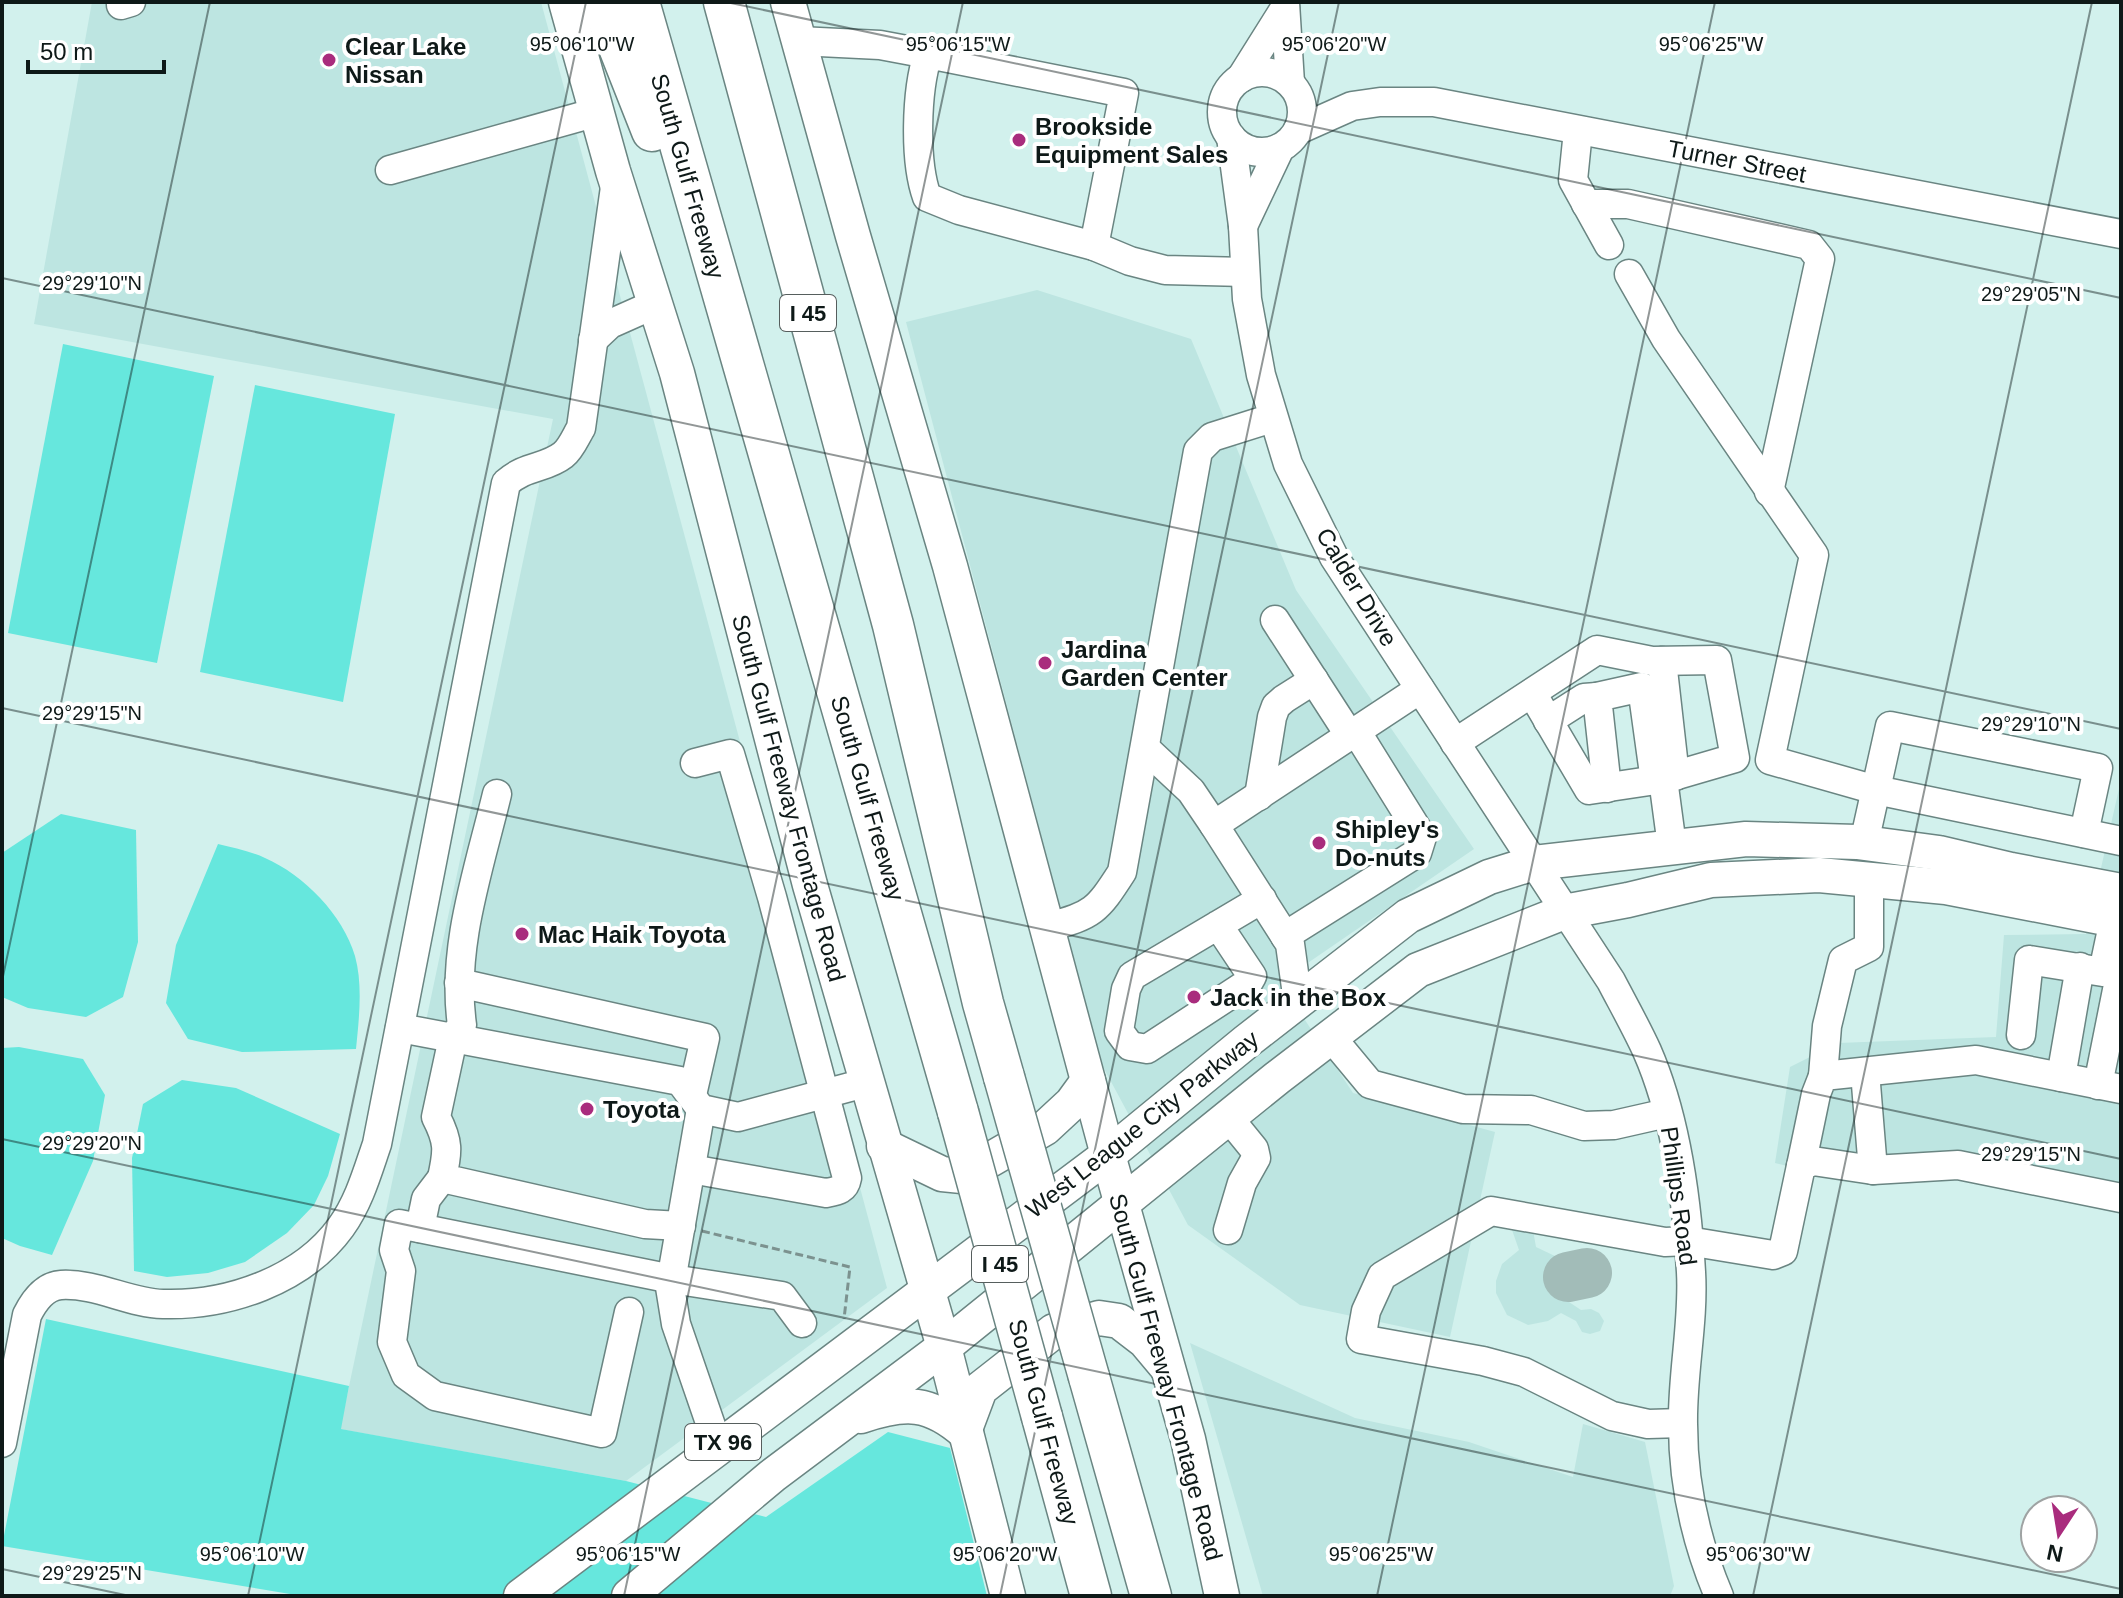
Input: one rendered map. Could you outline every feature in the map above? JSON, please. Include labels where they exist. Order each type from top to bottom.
[{"type":"highway","points":[[601,2],[662,157],[741,441],[786,514]]},
{"type":"highway","name":"South Gulf Freeway","points":[[639,2],[958,1112],[1091,1596]]},
{"type":"highway","name":"I 45","points":[[724,2],[893,625],[983,1003],[1151,1596]]},
{"type":"highway","points":[[752,2],[800,204],[894,561],[918,731]]},
{"type":"main road","name":"South Gulf Freeway Frontage Road","points":[[566,2],[616,180],[677,373],[810,885],[944,1347],[1008,1596]]},
{"type":"main road","name":"South Gulf Freeway Frontage Road","points":[[788,2],[950,566],[1108,1155],[1188,1439],[1222,1596]]},
{"type":"main road","name":"West League City Parkway","points":[[521,1596],[1108,1155],[1408,916],[1489,877],[1534,863],[1736,838],[1864,843],[1939,853],[2011,870],[2119,911]]},
{"type":"main road","name":"West League City Parkway","points":[[629,1596],[759,1486],[944,1347],[1228,1117],[1418,970],[1564,912],[1711,880],[1819,875],[1946,887],[2119,911]]},
{"type":"main road","points":[[884,1146],[942,1174],[962,1176],[1045,1128],[1072,1103],[1088,1081]]},
{"type":"main road","points":[[845,1421],[893,1405],[926,1408],[952,1420],[966,1431],[980,1389],[1054,1331],[1099,1318],[1119,1321],[1145,1341],[1168,1369]]},
{"type":"street","points":[[121,2],[121,5],[131,2]]},
{"type":"street","points":[[1241,78],[1285,5]]},
{"type":"street","points":[[1285,5],[1292,86],[1302,105],[1289,139],[1267,152],[1253,151],[1231,137],[1224,125],[1222,112],[1230,87],[1253,73],[1267,72],[1292,86]]},
{"type":"street","points":[[799,41],[880,45],[1124,93],[1094,246]]},
{"type":"street","points":[[928,54],[921,76],[919,153],[920,178],[927,197],[959,210],[1094,246],[1130,261],[1165,270],[1245,272]]},
{"type":"street","name":"Turner Street","points":[[1292,86],[1352,106]]},
{"type":"street","name":"Turner Street","points":[[1289,139],[1352,106],[1380,102],[1434,102],[2121,234]]},
{"type":"street","points":[[390,170],[597,112]]},
{"type":"street","points":[[1578,131],[1573,180],[1609,245]]},
{"type":"street","name":"Calder Drive","points":[[1231,137],[1243,226],[1247,299],[1261,375],[1288,464],[1334,557],[1564,912]]},
{"type":"street","name":"Calder Drive","points":[[1243,226],[1289,139]]},
{"type":"street","points":[[2,1443],[11,1352],[33,1303],[44,1291],[58,1285],[80,1286],[160,1304],[205,1302],[266,1284],[301,1266],[340,1228],[362,1189],[377,1144],[506,483],[518,472],[544,465],[565,454],[581,428],[616,180]]},
{"type":"street","points":[[1586,204],[1628,204],[1809,245],[1820,259],[1769,492]]},
{"type":"street","points":[[1629,274],[1666,339],[1814,555],[1770,760]]},
{"type":"street","points":[[593,340],[610,324],[655,304]]},
{"type":"street","points":[[1048,927],[1079,919],[1101,905],[1122,872],[1198,451],[1212,437],[1272,418]]},
{"type":"street","points":[[1275,620],[1422,837],[1417,853],[1288,940]]},
{"type":"street","points":[[1455,743],[1597,650],[1662,661],[1717,660],[1735,758]]},
{"type":"street","points":[[1662,661],[1665,779],[1672,846]]},
{"type":"street","points":[[1259,796],[1276,706],[1314,680]]},
{"type":"street","points":[[1548,721],[1584,698],[1642,687],[1665,779]]},
{"type":"street","points":[[1214,825],[1420,689]]},
{"type":"street","points":[[1532,693],[1589,790],[1665,779],[1735,758],[1770,760],[1876,790],[2121,841]]},
{"type":"street","points":[[1597,697],[1607,788]]},
{"type":"street","points":[[1864,843],[1890,726],[2098,768],[2084,833]]},
{"type":"street","points":[[1145,748],[1191,791],[1288,940],[1298,1002]]},
{"type":"street","points":[[691,1169],[826,1193],[846,1185],[847,1178],[772,897],[730,754],[695,763]]},
{"type":"street","points":[[1137,791],[1175,778]]},
{"type":"street","points":[[420,1228],[426,1199],[442,1178],[448,1150],[436,1117],[453,1038],[462,1025],[458,997],[466,924],[497,794]]},
{"type":"street","points":[[1682,1423],[1648,1424],[1612,1416],[1524,1372],[1483,1361],[1361,1339],[1366,1311],[1382,1276],[1491,1211],[1665,1242],[1688,1241],[1773,1255],[1783,1251],[1816,1094],[1823,1076],[1827,1026],[1843,960],[1869,947],[1869,880]]},
{"type":"street","points":[[1218,925],[1252,976],[1248,983],[1147,1049],[1130,1046],[1119,1031],[1126,989],[1132,976],[1218,925],[1262,899]]},
{"type":"street","points":[[2061,1077],[2106,973],[2119,911]]},
{"type":"street","name":"Phillips Road","points":[[1564,912],[1611,981],[1648,1054],[1667,1113],[1685,1200],[1691,1275],[1682,1423],[1686,1477],[1706,1565],[1719,1596]]},
{"type":"street","points":[[1288,940],[1337,971]]},
{"type":"street","points":[[2021,1035],[2029,960],[2106,973]]},
{"type":"street","points":[[1823,1076],[1976,1060],[2110,1087],[2106,973]]},
{"type":"street","points":[[459,983],[705,1038],[691,1169],[670,1287],[676,1324],[718,1446]]},
{"type":"street","points":[[400,1028],[680,1081],[697,1102],[738,1117],[865,1083]]},
{"type":"street","points":[[1331,1037],[1370,1084],[1463,1109],[1531,1110],[1584,1126],[1614,1125],[1667,1113]]},
{"type":"street","points":[[1865,1072],[1873,1170]]},
{"type":"street","points":[[1228,1117],[1254,1149],[1256,1158],[1242,1183],[1228,1230]]},
{"type":"street","points":[[1801,1166],[1813,1161],[1873,1170],[1958,1165],[2121,1198]]},
{"type":"street","points":[[442,1178],[645,1224],[681,1226]]},
{"type":"street","points":[[629,1312],[602,1433],[435,1396],[406,1375],[392,1342],[401,1271],[394,1250],[399,1224],[672,1279],[782,1296],[802,1323]]},
{"type":"path","points":[[681,1226],[850,1267],[843,1327]]},
{"type":"shaded area","points":[[92,2],[541,2],[887,1288],[626,1481],[340,1429],[553,419],[34,324]]},
{"type":"shaded area","points":[[1037,290],[1191,339],[1296,590],[1474,849],[1280,982],[1353,1093],[1495,1132],[1450,1337],[1300,1305],[1188,1225],[1101,1063],[906,322]]},
{"type":"shaded area","points":[[63,344],[214,376],[157,663],[8,633]]},
{"type":"shaded area","points":[[255,385],[395,414],[343,702],[200,672]]},
{"type":"shaded area","points":[[2121,780],[2121,1205],[1959,1172],[1873,1186],[1775,1163],[1790,1067],[1838,1043],[1996,1037],[2004,935],[2086,934]]},
{"type":"shaded area","points":[[61,814],[136,830],[138,942],[123,997],[86,1017],[28,1008],[2,997],[2,853]]},
{"type":"shaded area","points":[[218,844],[280,865],[332,911],[355,956],[359,979],[356,1049],[242,1052],[188,1039],[166,1003],[176,945]]},
{"type":"shaded area","points":[[19,1047],[83,1059],[105,1095],[93,1161],[52,1255],[2,1238],[2,1048]]},
{"type":"shaded area","points":[[182,1080],[236,1088],[340,1134],[328,1176],[314,1205],[287,1233],[245,1262],[208,1273],[167,1277],[134,1271],[132,1158],[143,1104]]},
{"type":"shaded area","points":[[1511,1227],[1533,1230],[1536,1247],[1557,1257],[1568,1270],[1585,1267],[1590,1260],[1605,1259],[1611,1277],[1601,1284],[1589,1278],[1572,1284],[1569,1302],[1581,1310],[1591,1309],[1599,1313],[1604,1321],[1600,1331],[1590,1334],[1582,1332],[1576,1321],[1561,1313],[1548,1321],[1528,1325],[1507,1315],[1496,1293],[1496,1281],[1502,1264],[1519,1250]]},
{"type":"shaded area","points":[[46,1319],[349,1386],[341,1429],[626,1481],[766,1517],[888,1432],[950,1448],[987,1596],[302,1596],[2,1546]]},
{"type":"shaded area","points":[[1190,1343],[1355,1418],[1469,1442],[1573,1477],[1583,1424],[1645,1442],[1674,1586],[1670,1596],[1263,1596]]},
{"type":"taxiway","points":[[1568,1277],[1587,1273]]},
{"type":"place","name":"Clear Lake Nissan","points":[[329,60]]},
{"type":"place","name":"Brookside Equipment Sales","points":[[1019,140]]},
{"type":"place","name":"Jardina Garden Center","points":[[1045,663]]},
{"type":"place","name":"Shipley's Do-nuts","points":[[1319,843]]},
{"type":"place","name":"Mac Haik Toyota","points":[[522,934]]},
{"type":"place","name":"Jack in the Box","points":[[1194,997]]},
{"type":"place","name":"Toyota","points":[[587,1109]]}]
